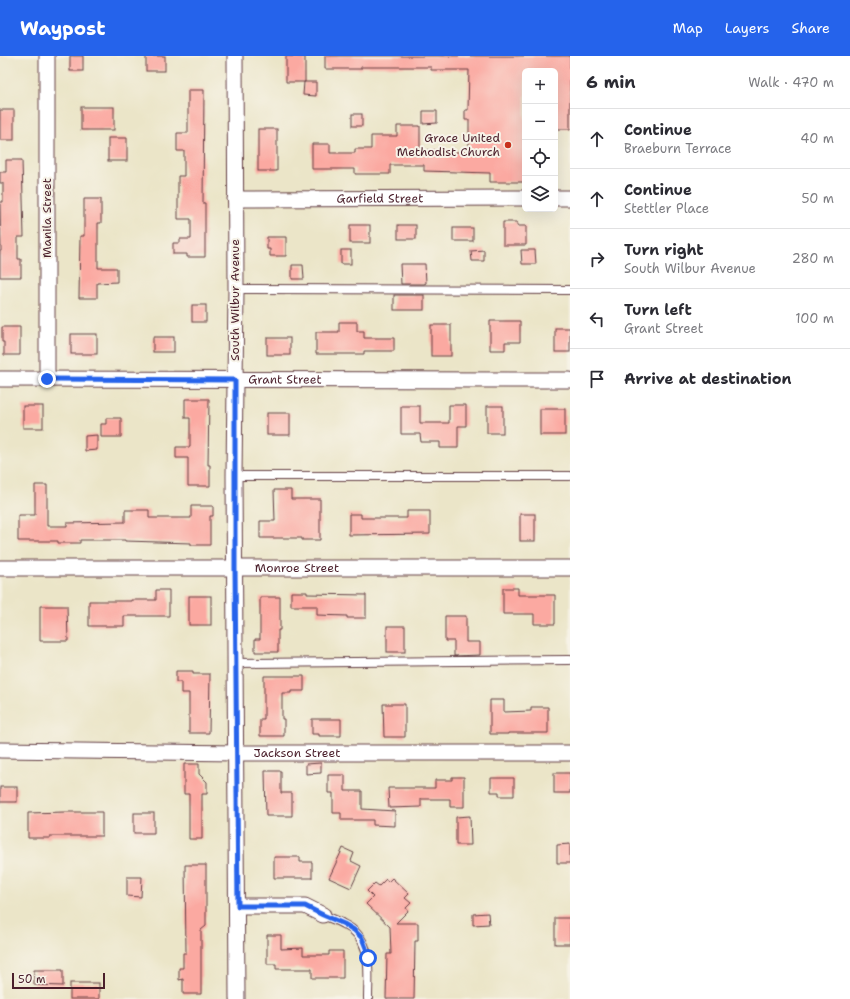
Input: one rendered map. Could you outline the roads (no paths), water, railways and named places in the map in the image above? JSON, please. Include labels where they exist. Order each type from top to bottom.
[{"type":"street","name":"Manila Street","points":[[47,56],[47,379]]},
{"type":"street","name":"South Wilbur Avenue","points":[[235,56],[236,289],[234,476],[238,906],[237,999]]},
{"type":"street","name":"Garfield Street","points":[[235,199],[522,198]]},
{"type":"street","points":[[558,198],[570,198]]},
{"type":"street","name":"Grant Street","points":[[0,379],[570,380]]},
{"type":"street","name":"Monroe Street","points":[[0,568],[570,568]]},
{"type":"street","name":"Jackson Street","points":[[0,750],[236,753],[570,754]]},
{"type":"street","points":[[238,906],[305,906],[323,915]]},
{"type":"lane","points":[[236,289],[570,290]]},
{"type":"lane","points":[[234,476],[570,476]]},
{"type":"lane","points":[[236,663],[570,660]]},
{"type":"lane","points":[[323,915],[344,924],[354,930],[362,938],[368,958],[368,999]]},
{"type":"place","name":"Grace United Methodist Church","points":[[508,145]]}]
